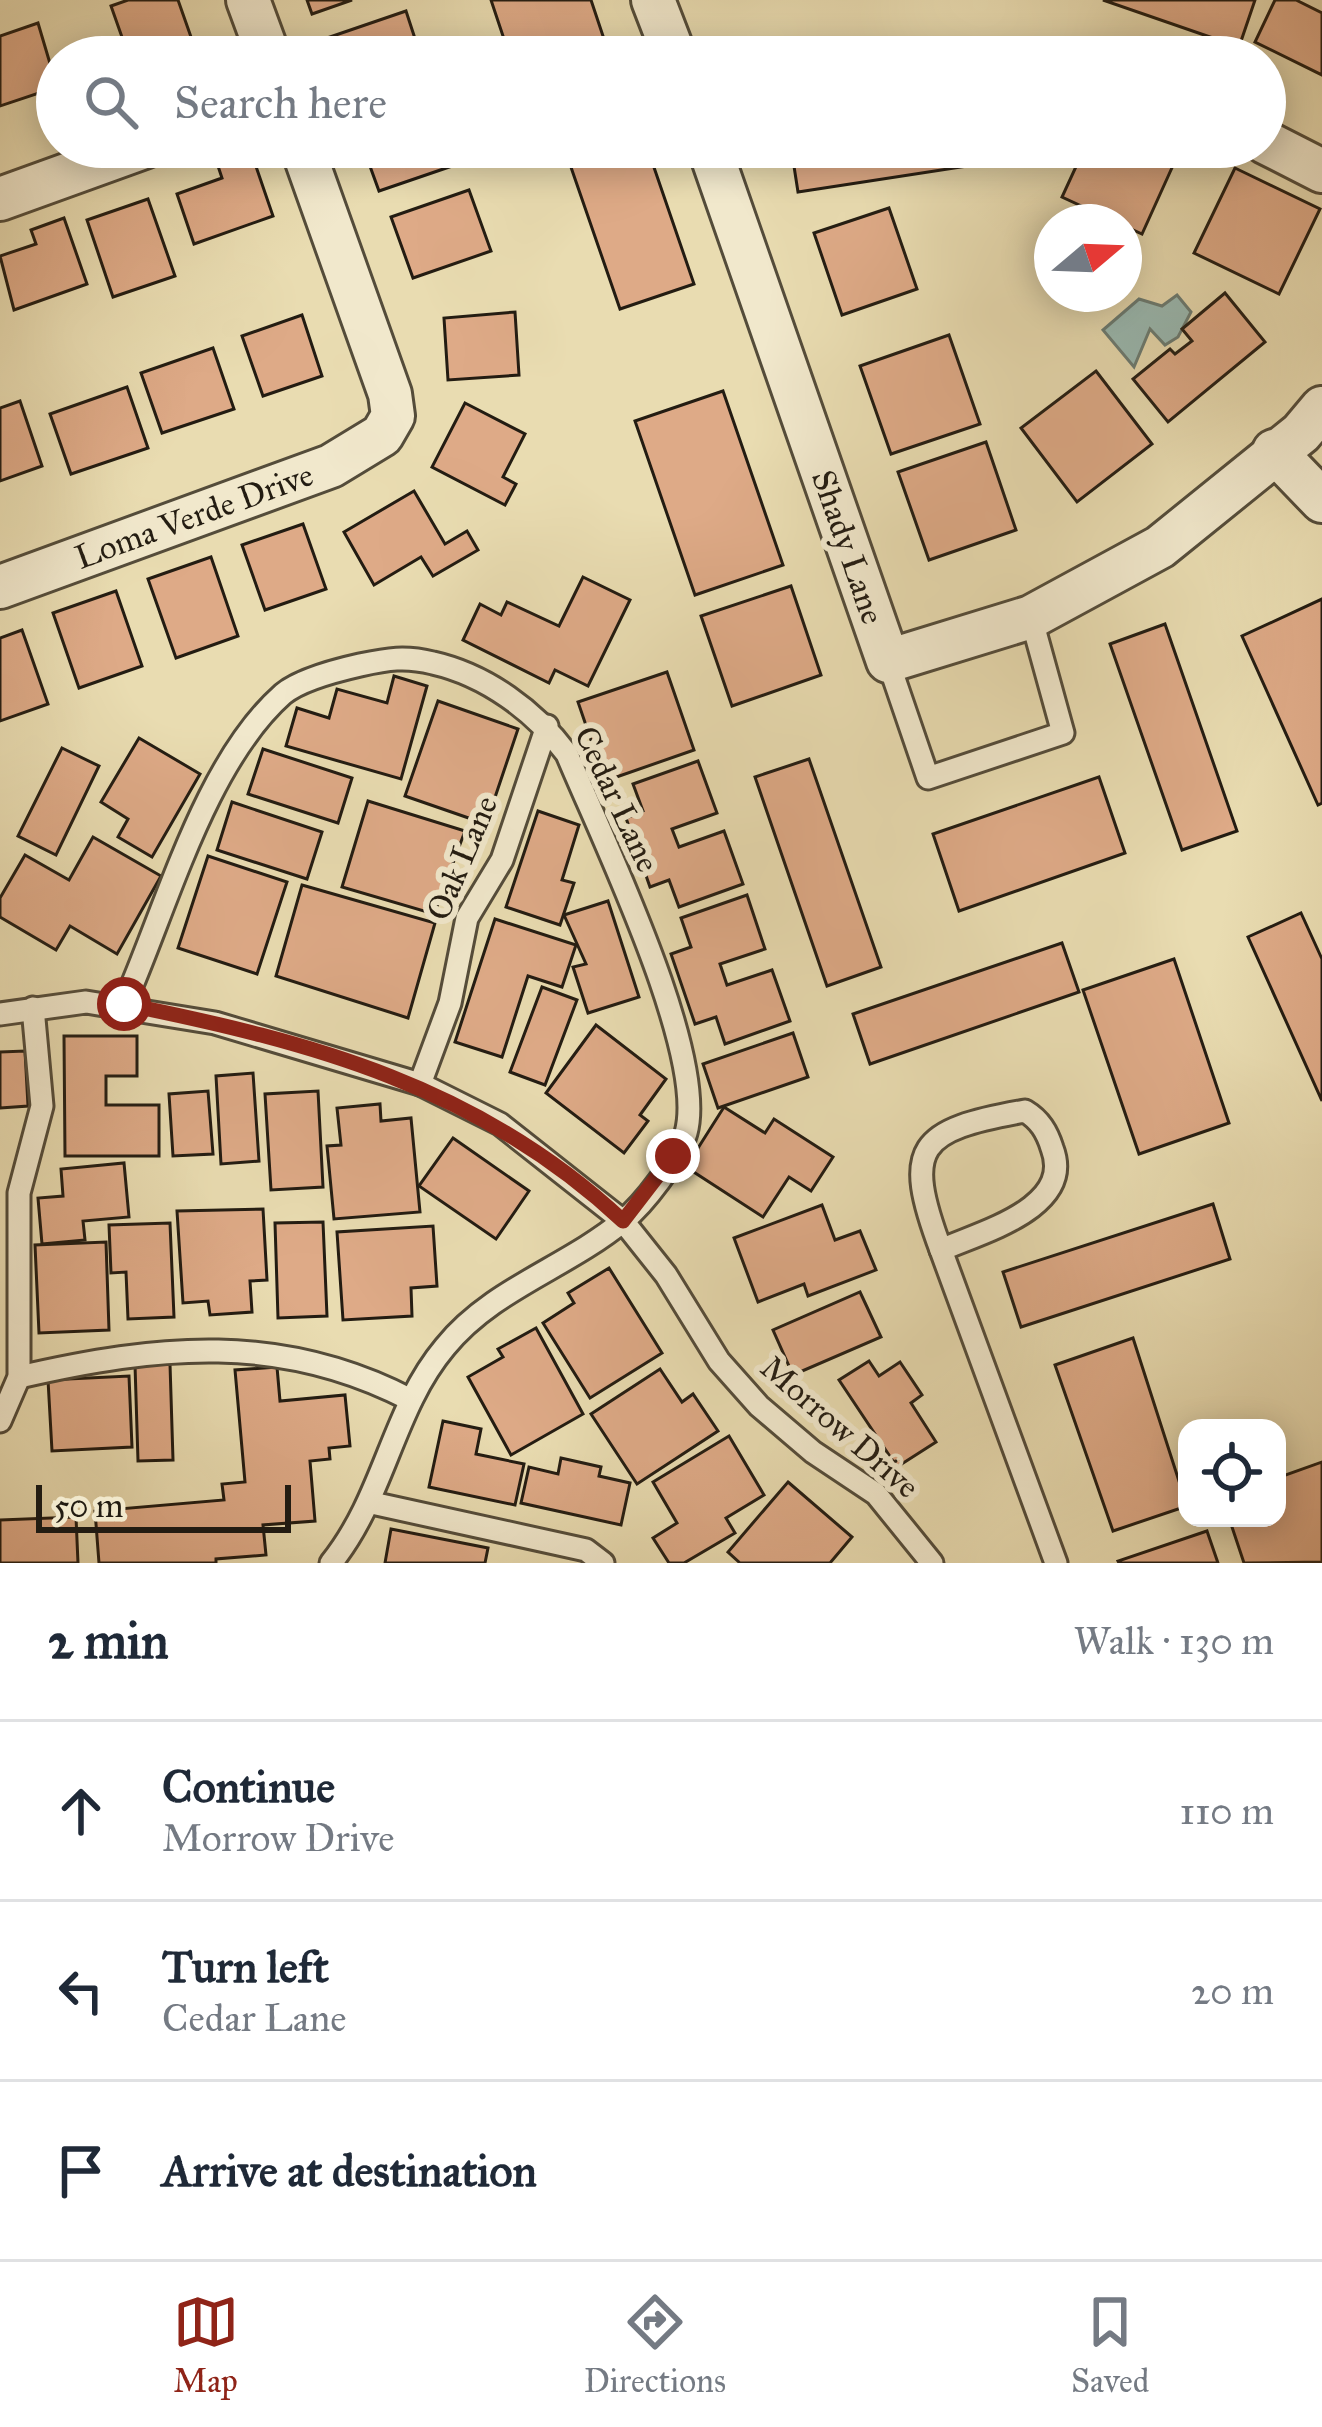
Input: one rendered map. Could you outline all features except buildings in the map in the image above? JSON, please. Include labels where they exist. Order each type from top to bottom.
[{"type":"street","points":[[248,0],[261,36]]},
{"type":"street","points":[[653,0],[667,36]]},
{"type":"street","points":[[1286,153],[1322,171]]},
{"type":"street","points":[[0,199],[86,168]]},
{"type":"street","name":"Loma Verde Drive","points":[[0,587],[331,466],[382,435],[393,416],[390,394],[309,168]]},
{"type":"street","name":"Shady Lane","points":[[717,168],[888,661],[1031,617],[1160,547],[1300,434],[1322,408]]},
{"type":"street","points":[[1274,451],[1322,501]]},
{"type":"lane","points":[[888,661],[928,778],[1063,733],[1031,617]]},
{"type":"lane","name":"Cedar Lane","points":[[124,1004],[158,928],[185,842],[251,732],[286,692],[344,668],[403,656],[449,667],[513,700],[547,726],[568,754],[657,975],[683,1062],[686,1135],[623,1221]]},
{"type":"lane","name":"Oak Lane","points":[[420,1084],[449,1004],[467,918],[502,860],[547,726]]},
{"type":"lane","name":"Morrow Drive","points":[[0,1014],[124,1004],[215,1022],[420,1084],[500,1124],[623,1221],[666,1275],[719,1361],[759,1406],[813,1452],[876,1494],[932,1563]]},
{"type":"lane","points":[[0,1421],[19,1377],[19,1193],[42,1106],[33,1008]]},
{"type":"lane","points":[[941,1250],[1006,1222],[1051,1187],[1057,1167],[1039,1119],[1025,1112],[976,1120],[947,1131],[923,1154],[917,1168],[921,1198],[1056,1563]]},
{"type":"lane","points":[[331,1563],[372,1503],[411,1400],[445,1347],[492,1303],[623,1221]]},
{"type":"lane","points":[[19,1377],[135,1356],[201,1350],[278,1352],[358,1372],[411,1400]]},
{"type":"lane","points":[[372,1503],[586,1550],[603,1563]]},
{"type":"water","points":[[1177,295],[1191,312],[1178,337],[1165,345],[1150,329],[1134,367],[1103,330],[1124,312],[1142,312],[1142,300],[1162,306]]},
{"type":"route","points":[[124,1004],[215,1022],[420,1084],[500,1124],[590,1190],[623,1221],[673,1156]]}]
